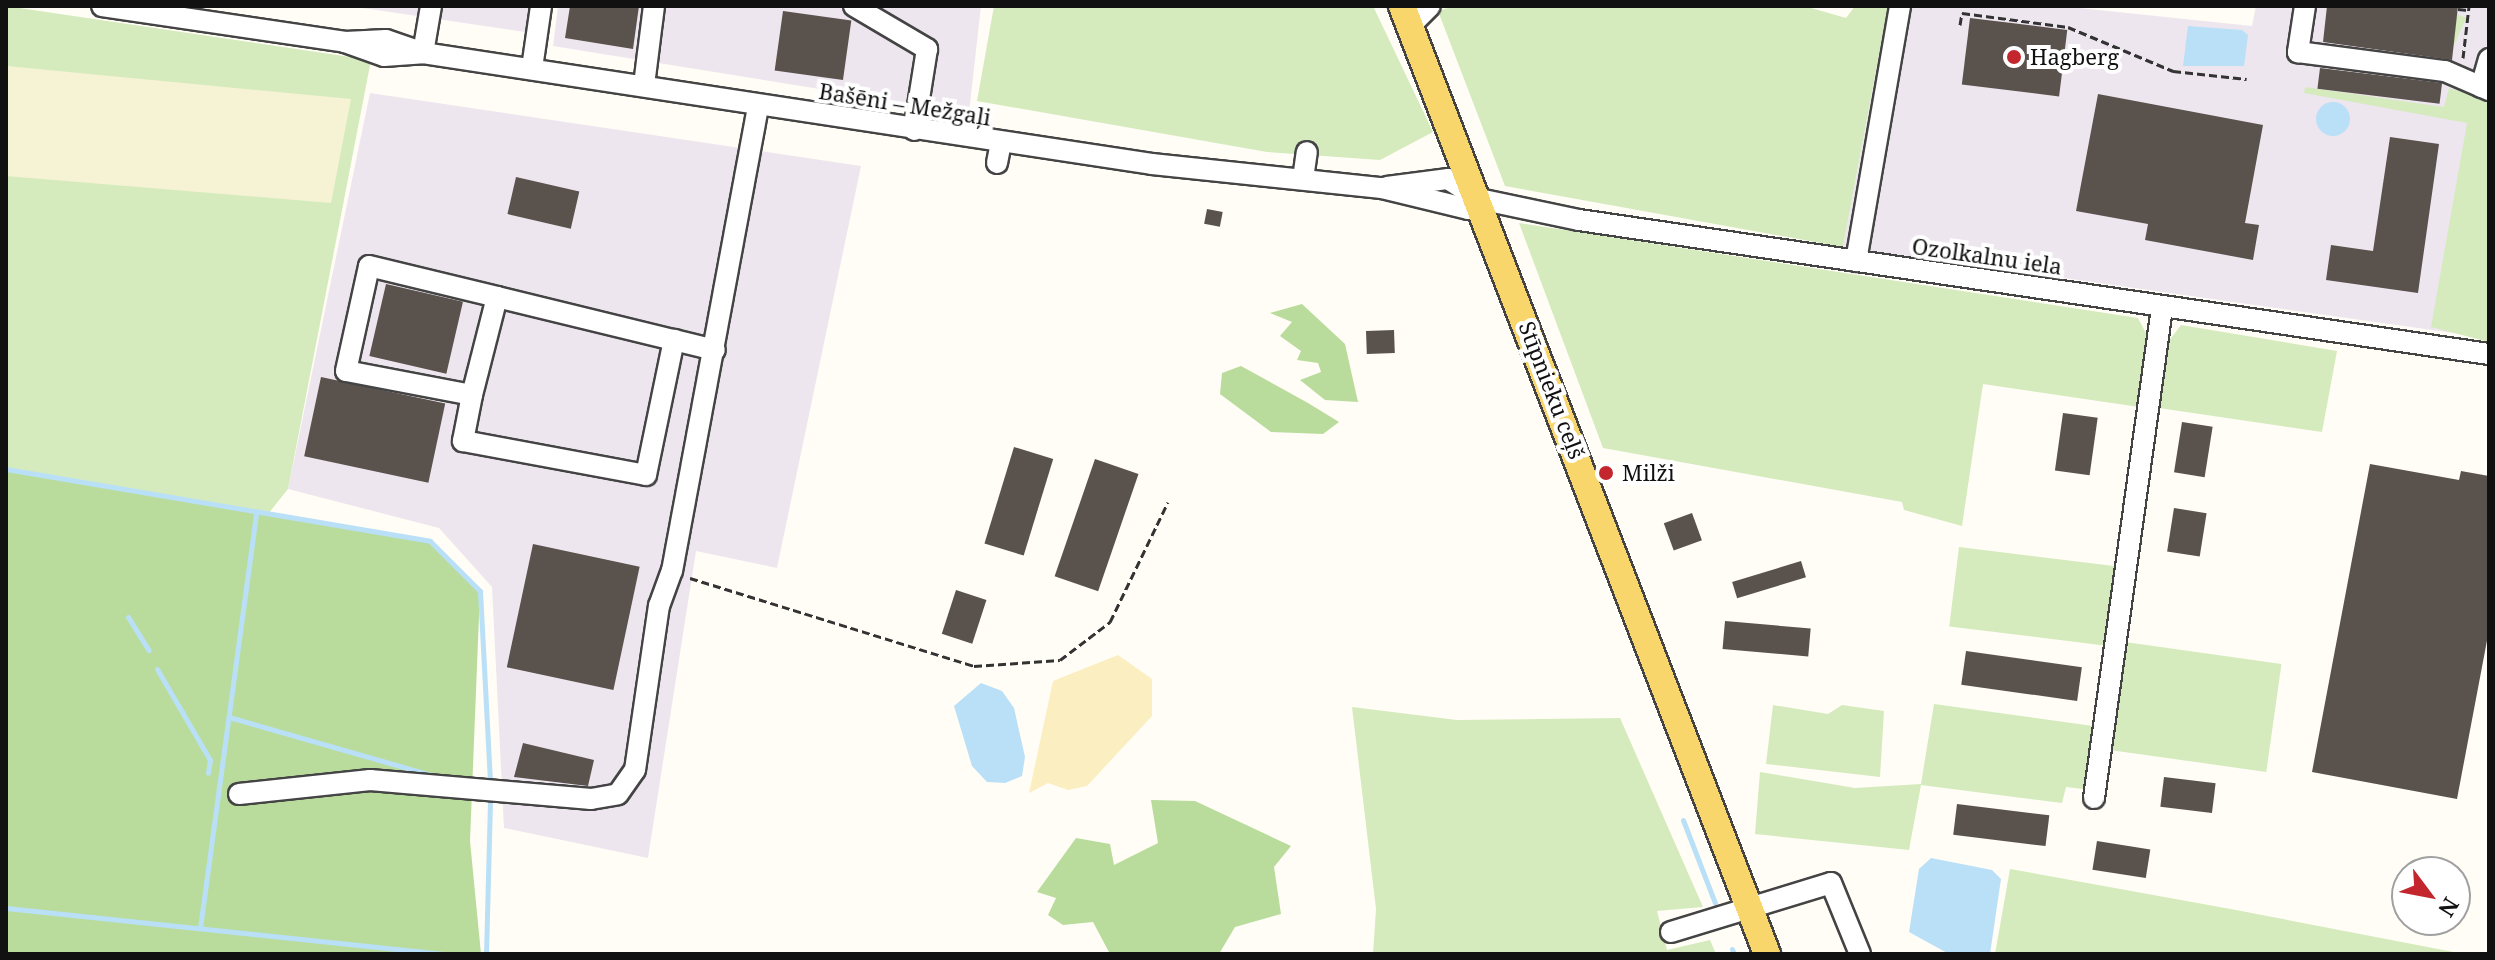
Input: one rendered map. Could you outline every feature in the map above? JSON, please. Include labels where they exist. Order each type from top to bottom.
[{"type":"main road","name":"Stīpnieku ceļš","points":[[1406,16],[1767,954]]},
{"type":"street","name":"Bašēni – Mežgaļi","points":[[102,6],[137,8],[345,42],[384,56],[423,53],[644,85],[914,130],[999,152],[1382,188],[1468,209],[1479,199]]},
{"type":"street","points":[[423,53],[431,6]]},
{"type":"street","points":[[532,68],[541,6]]},
{"type":"street","points":[[644,85],[654,6]]},
{"type":"street","points":[[854,6],[927,49],[914,130]]},
{"type":"street","points":[[1406,16],[1430,6]]},
{"type":"street","points":[[1856,261],[1900,6]]},
{"type":"street","points":[[2305,6],[2298,52],[2461,78],[2485,88],[2489,59]]},
{"type":"street","points":[[239,794],[370,780],[591,799],[618,794],[635,770],[659,606],[672,571],[758,105]]},
{"type":"street","points":[[1303,179],[1307,152]]},
{"type":"street","name":"Ozolkalnu iela","points":[[1479,199],[1856,261],[2489,354]]},
{"type":"street","points":[[472,395],[346,371],[369,266],[715,350]]},
{"type":"street","points":[[497,297],[463,441],[646,475],[674,340]]},
{"type":"street","points":[[2094,798],[2162,307]]},
{"type":"street","points":[[1671,932],[1831,883],[1860,954]]},
{"type":"path","points":[[2458,9],[2469,8],[2461,78]]},
{"type":"path","points":[[1960,25],[1962,13],[2068,27],[2173,71],[2247,79]]},
{"type":"path","points":[[672,571],[738,598],[974,666],[1060,660],[1110,622],[1168,502]]},
{"type":"shaded area","points":[[349,6],[536,6],[532,33]]},
{"type":"shaded area","points":[[558,6],[981,6],[969,113],[553,46]]},
{"type":"shaded area","points":[[1888,6],[2060,6],[2252,26],[2256,6],[2489,6],[2489,338],[1843,247]]},
{"type":"shaded area","points":[[6,66],[353,96],[343,206],[6,176]]},
{"type":"shaded area","points":[[370,93],[861,166],[777,568],[696,551],[648,858],[504,828],[492,587],[439,528],[288,489]]},
{"type":"green space","points":[[6,6],[371,60],[288,489],[268,514],[6,469],[6,176],[331,203],[351,99],[6,66]]},
{"type":"green space","points":[[994,6],[1373,6],[1433,132],[1380,160],[1267,152],[977,101]]},
{"type":"green space","points":[[1454,6],[1804,6],[1846,18],[1855,6],[1888,6],[1843,247],[1505,186],[1438,11]]},
{"type":"green space","points":[[2457,14],[2466,18],[2445,66],[2435,62]]},
{"type":"green space","points":[[2305,87],[2444,107],[2449,88],[2489,100],[2489,342],[2431,327],[2467,123],[2304,93]]},
{"type":"green space","points":[[1519,223],[2138,318],[2148,337],[2139,407],[1983,384],[1962,526],[1904,510],[1902,502],[1603,448]]},
{"type":"green space","points":[[1302,304],[1345,344],[1358,402],[1325,400],[1300,380],[1321,372],[1318,363],[1297,360],[1301,351],[1280,336],[1292,322],[1270,313]]},
{"type":"green space","points":[[2181,325],[2337,351],[2322,432],[2159,408],[2168,342]]},
{"type":"green space","points":[[1241,366],[1339,422],[1323,434],[1271,432],[1220,394],[1222,373]]},
{"type":"green space","points":[[6,469],[430,541],[480,591],[470,841],[481,954],[6,954]]},
{"type":"green space","points":[[1959,547],[2116,566],[2106,646],[1949,626]]},
{"type":"green space","points":[[2125,642],[2281,664],[2266,772],[2110,750]]},
{"type":"green space","points":[[1934,704],[2093,726],[2083,789],[2066,787],[2062,803],[1921,785],[1909,850],[1755,834],[1760,772],[1855,788],[1921,784]]},
{"type":"green space","points":[[1773,705],[1828,714],[1842,705],[1884,711],[1880,777],[1766,764]]},
{"type":"green space","points":[[1352,707],[1457,720],[1620,718],[1703,907],[1657,911],[1667,950],[1710,940],[1716,954],[1373,954],[1376,909]]},
{"type":"green space","points":[[1151,800],[1195,801],[1291,846],[1274,867],[1281,914],[1235,927],[1219,954],[1110,954],[1093,922],[1063,925],[1048,915],[1056,898],[1037,892],[1076,838],[1110,844],[1114,865],[1158,843]]},
{"type":"green space","points":[[2010,869],[2236,910],[2464,954],[1995,954]]},
{"type":"sand","points":[[1118,655],[1152,679],[1152,716],[1087,786],[1068,790],[1048,783],[1029,793],[1053,681]]},
{"type":"water","points":[[2188,26],[2242,30],[2248,35],[2244,66],[2183,66]]},
{"type":"water","points":[[2333,102],[2345,107],[2350,119],[2345,131],[2333,136],[2321,131],[2316,119],[2321,107]]},
{"type":"water","points":[[981,683],[1002,691],[1014,708],[1025,757],[1022,776],[1005,783],[987,782],[972,766],[954,706]]},
{"type":"water","points":[[1931,858],[1992,870],[2001,879],[1990,954],[1949,954],[1909,932],[1919,869]]},
{"type":"building","points":[[570,6],[639,6],[633,49],[565,38]]},
{"type":"building","points":[[2327,6],[2458,6],[2452,60],[2323,42]]},
{"type":"building","points":[[783,11],[851,21],[843,80],[775,70]]},
{"type":"building","name":"Hagberg","points":[[1970,18],[2067,30],[2059,96],[1962,85]]},
{"type":"building","points":[[2320,68],[2442,83],[2440,104],[2317,89]]},
{"type":"building","points":[[2098,94],[2263,125],[2245,223],[2259,225],[2253,260],[2145,240],[2148,224],[2076,211]]},
{"type":"building","points":[[2390,137],[2439,144],[2418,293],[2326,280],[2331,245],[2373,251]]},
{"type":"building","points":[[516,177],[579,192],[571,229],[507,214]]},
{"type":"building","points":[[1207,209],[1223,212],[1220,227],[1204,224]]},
{"type":"building","points":[[386,284],[463,302],[446,374],[369,356]]},
{"type":"building","points":[[1394,330],[1395,353],[1367,354],[1366,331]]},
{"type":"building","points":[[321,377],[445,403],[428,483],[304,456]]},
{"type":"building","points":[[2063,413],[2098,418],[2090,475],[2055,470]]},
{"type":"building","points":[[2182,422],[2213,427],[2205,477],[2174,472]]},
{"type":"building","points":[[1014,447],[1053,459],[1024,556],[984,544]]},
{"type":"building","points":[[1095,459],[1138,474],[1098,591],[1055,576]]},
{"type":"building","points":[[2370,464],[2459,480],[2461,471],[2489,476],[2489,630],[2457,799],[2312,772]]},
{"type":"building","points":[[2174,508],[2207,513],[2200,557],[2167,551]]},
{"type":"building","points":[[1692,513],[1702,540],[1674,551],[1664,523]]},
{"type":"building","points":[[533,544],[640,567],[613,690],[507,667]]},
{"type":"building","points":[[1801,561],[1806,577],[1737,598],[1732,582]]},
{"type":"building","points":[[956,590],[986,600],[972,644],[942,634]]},
{"type":"building","points":[[1725,621],[1811,628],[1808,656],[1723,649]]},
{"type":"building","points":[[1966,651],[2082,667],[2077,701],[1961,685]]},
{"type":"building","points":[[523,743],[594,760],[588,786],[514,777]]},
{"type":"building","points":[[2164,777],[2216,783],[2212,813],[2160,807]]},
{"type":"building","points":[[1957,804],[2049,815],[2046,846],[1953,835]]},
{"type":"building","points":[[2097,841],[2150,849],[2146,878],[2092,870]]},
{"type":"waterway","points":[[6,469],[430,541],[480,591],[490,779]]},
{"type":"waterway","points":[[200,928],[256,512]]},
{"type":"waterway","points":[[128,617],[149,650]]},
{"type":"waterway","points":[[157,669],[210,760],[208,773]]},
{"type":"waterway","points":[[229,717],[438,777]]},
{"type":"waterway","points":[[486,954],[490,800]]},
{"type":"waterway","points":[[1683,820],[1715,903]]},
{"type":"waterway","points":[[6,908],[444,954]]},
{"type":"waterway","points":[[1732,949],[1734,954]]},
{"type":"place","name":"Hagberg","points":[[2014,57]]},
{"type":"place","name":"Milži","points":[[1606,473]]}]
